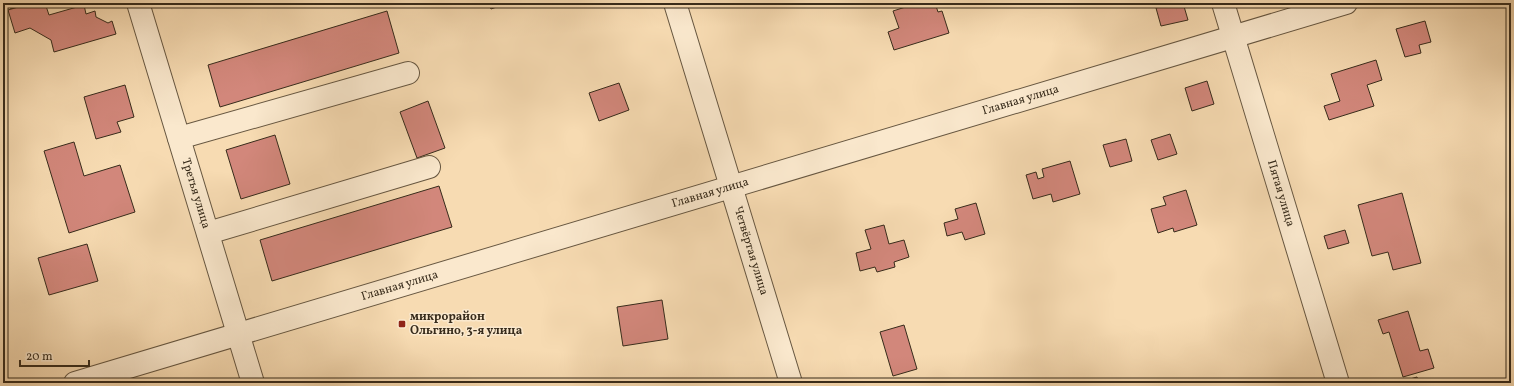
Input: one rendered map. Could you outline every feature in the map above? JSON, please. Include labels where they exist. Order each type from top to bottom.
[{"type":"street","name":"Третья улица","points":[[138,3],[253,383]]},
{"type":"street","name":"Четвёртая улица","points":[[675,3],[791,383]]},
{"type":"street","name":"Пятая улица","points":[[1223,3],[1338,383]]},
{"type":"street","name":"Главная улица","points":[[75,383],[1346,3]]},
{"type":"street","points":[[179,138],[408,72]]},
{"type":"street","points":[[208,233],[429,168]]},
{"type":"building","points":[[9,3],[32,3],[11,9]]},
{"type":"building","points":[[32,3],[45,3],[49,15],[84,5],[86,14],[95,11],[96,17],[108,23],[112,21],[116,34],[54,52],[51,40],[30,28],[15,33],[8,10]]},
{"type":"building","points":[[488,3],[508,3],[491,9]]},
{"type":"building","points":[[918,3],[935,3],[938,12],[942,11],[949,33],[894,50],[888,32],[899,28],[893,11]]},
{"type":"building","points":[[1175,3],[1183,3],[1188,20],[1161,26],[1156,8]]},
{"type":"building","points":[[387,11],[399,53],[220,107],[208,65]]},
{"type":"building","points":[[1425,21],[1431,42],[1419,45],[1421,53],[1405,57],[1396,29]]},
{"type":"building","points":[[1376,60],[1382,80],[1367,85],[1374,106],[1329,120],[1324,106],[1340,101],[1331,74]]},
{"type":"building","points":[[1207,81],[1214,104],[1192,111],[1185,88]]},
{"type":"building","points":[[619,83],[629,110],[599,121],[589,93]]},
{"type":"building","points":[[125,85],[134,117],[117,122],[121,132],[96,139],[84,97]]},
{"type":"building","points":[[428,101],[445,148],[417,158],[400,112]]},
{"type":"building","points":[[1170,134],[1177,154],[1158,160],[1151,140]]},
{"type":"building","points":[[275,135],[290,184],[241,199],[226,150]]},
{"type":"building","points":[[1126,139],[1132,161],[1110,167],[1103,145]]},
{"type":"building","points":[[74,142],[84,176],[120,165],[135,212],[69,233],[44,151]]},
{"type":"building","points":[[1070,161],[1080,194],[1053,202],[1051,194],[1033,199],[1026,175],[1036,172],[1038,179],[1044,177],[1042,169]]},
{"type":"building","points":[[439,186],[452,227],[272,281],[260,240]]},
{"type":"building","points":[[1186,190],[1197,225],[1174,232],[1173,228],[1158,233],[1151,209],[1166,205],[1163,197]]},
{"type":"building","points":[[1402,193],[1421,263],[1393,270],[1388,252],[1372,256],[1358,205]]},
{"type":"building","points":[[976,203],[985,234],[965,240],[962,232],[947,236],[944,223],[958,219],[955,209]]},
{"type":"building","points":[[884,225],[889,244],[904,240],[909,257],[894,262],[895,267],[877,272],[875,267],[860,271],[856,253],[871,249],[865,230]]},
{"type":"building","points":[[1345,230],[1349,243],[1328,249],[1324,236]]},
{"type":"building","points":[[87,244],[98,281],[49,295],[38,258]]},
{"type":"building","points":[[662,300],[668,339],[623,346],[617,307]]},
{"type":"building","points":[[1408,311],[1420,351],[1428,349],[1434,368],[1403,377],[1389,332],[1383,334],[1378,320]]},
{"type":"building","points":[[904,325],[917,369],[893,376],[880,332]]},
{"type":"building","points":[[1417,377],[1419,383],[1396,383]]},
{"type":"place","name":"микрорайон Ольгино, 3-я улица","points":[[402,324]]}]
